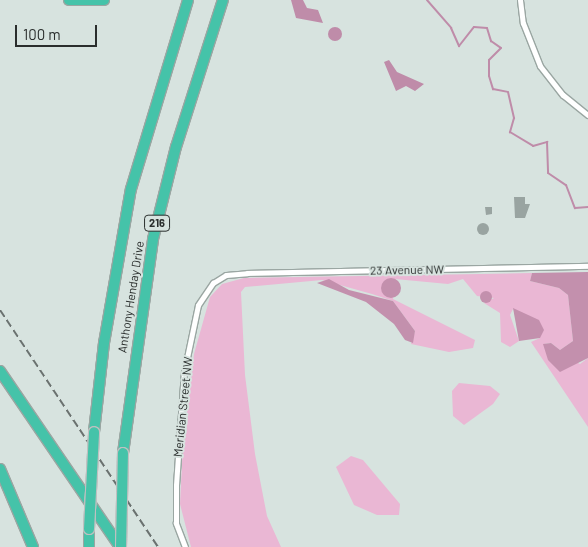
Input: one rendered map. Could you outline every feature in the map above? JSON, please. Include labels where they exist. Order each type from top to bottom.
[{"type":"highway","points":[[69,0],[104,0]]},
{"type":"highway","name":"Anthony Henday Drive","points":[[89,547],[88,529],[94,432],[104,342],[131,189],[188,0]]},
{"type":"highway","name":"Anthony Henday Drive","points":[[120,547],[123,453],[153,239],[176,147],[223,0]]},
{"type":"highway","points":[[0,370],[120,547]]},
{"type":"highway","points":[[0,469],[33,547]]},
{"type":"street","points":[[519,3],[546,75],[588,115]]},
{"type":"street","name":"23 Avenue NW","points":[[226,275],[588,266]]},
{"type":"street","name":"Meridian Street NW","points":[[185,547],[176,522],[180,409],[192,330],[207,289],[226,275]]},
{"type":"shaded area","points":[[291,0],[303,0],[307,8],[318,10],[323,23],[296,18]]},
{"type":"shaded area","points":[[332,27],[338,27],[342,34],[338,41],[332,41],[328,37],[328,31]]},
{"type":"shaded area","points":[[389,60],[397,72],[424,84],[415,91],[406,86],[396,91],[384,62]]},
{"type":"shaded area","points":[[588,272],[588,358],[560,372],[548,360],[543,344],[551,343],[560,350],[573,341],[568,295],[559,288],[530,281],[532,273]]},
{"type":"shaded area","points":[[532,273],[530,281],[559,288],[568,295],[573,341],[560,350],[551,343],[544,344],[580,364],[588,358],[588,427],[531,342],[540,338],[513,309],[510,315],[519,341],[510,347],[501,342],[500,313],[484,303],[494,298],[477,296],[463,279],[448,284],[395,279],[393,299],[475,340],[473,348],[449,352],[411,344],[415,331],[393,301],[372,294],[322,280],[245,287],[241,292],[245,375],[255,454],[267,516],[281,547],[191,547],[180,504],[183,443],[194,354],[210,297],[222,284],[244,278]]},
{"type":"shaded area","points":[[391,278],[398,281],[401,288],[398,295],[391,298],[384,295],[381,288],[384,281]]},
{"type":"shaded area","points":[[329,279],[349,290],[393,301],[415,331],[413,343],[405,340],[394,324],[366,302],[317,283]]},
{"type":"shaded area","points":[[486,291],[492,297],[486,303],[480,297]]},
{"type":"shaded area","points":[[513,308],[539,320],[544,330],[540,338],[519,341]]},
{"type":"shaded area","points":[[459,383],[490,386],[500,394],[493,404],[464,425],[453,416],[452,391]]},
{"type":"shaded area","points":[[351,456],[363,460],[400,504],[399,515],[377,515],[354,505],[336,467]]},
{"type":"building","points":[[514,197],[525,197],[525,204],[530,204],[525,218],[515,218]]},
{"type":"building","points":[[485,207],[492,207],[492,214],[486,215]]},
{"type":"building","points":[[481,223],[485,223],[489,229],[485,235],[481,235],[477,231],[477,227]]},
{"type":"waterway","points":[[427,0],[451,28],[459,46],[474,27],[487,28],[491,41],[501,48],[489,60],[489,76],[493,89],[508,92],[514,118],[510,132],[533,146],[547,142],[548,173],[566,185],[575,208],[588,207]]},
{"type":"railway","points":[[0,310],[158,547]]}]
